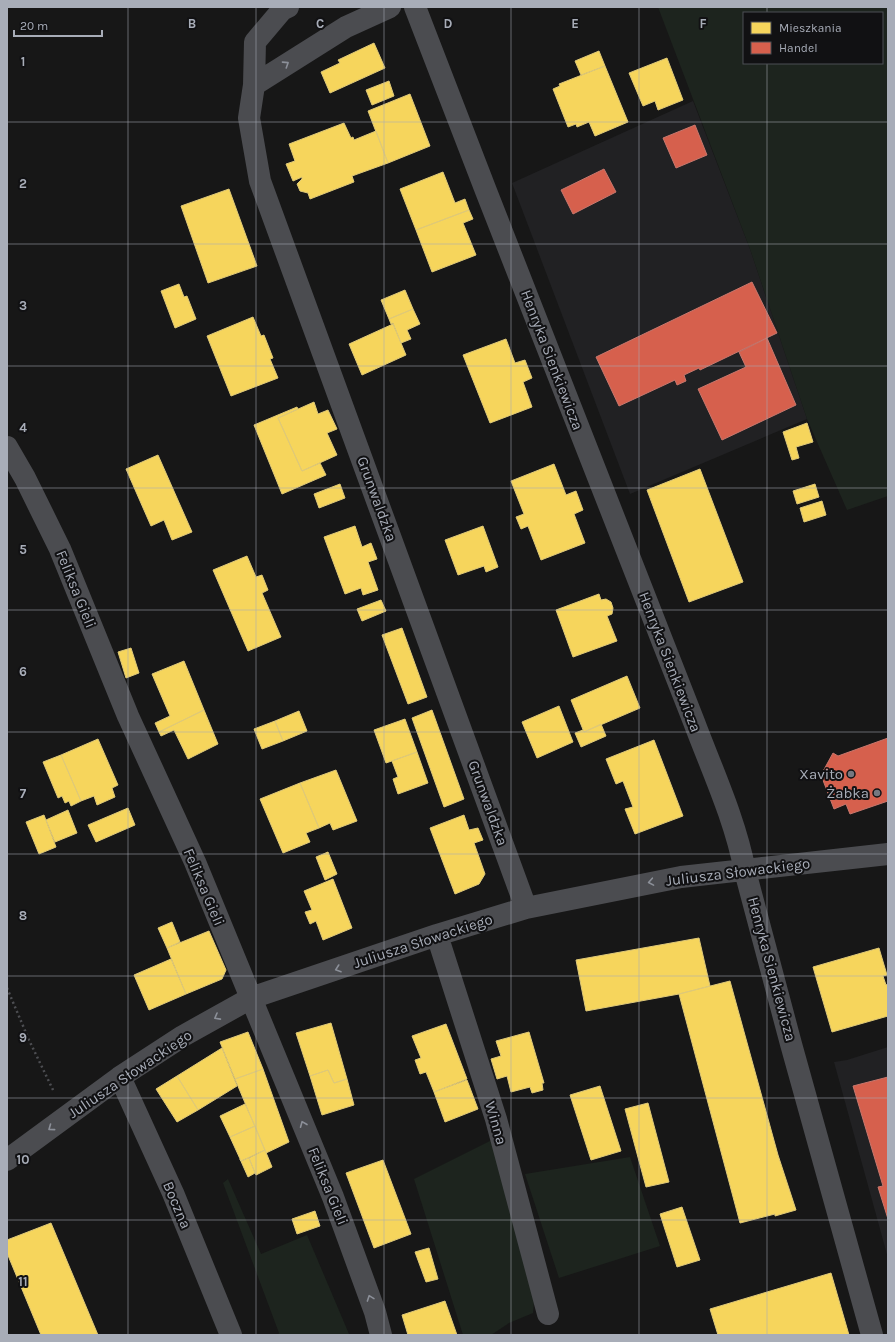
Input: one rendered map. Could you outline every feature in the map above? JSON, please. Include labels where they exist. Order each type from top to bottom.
[{"type":"street","name":"Grunwaldzka","points":[[288,7],[282,10],[255,42],[254,85],[249,118],[260,181],[526,908]]},
{"type":"street","points":[[254,85],[346,27],[390,7]]},
{"type":"street","name":"Henryka Sienkiewicza","points":[[415,7],[699,736],[741,849],[794,1056],[872,1335]]},
{"type":"street","name":"Feliksa Gieli","points":[[7,447],[25,478],[60,549],[128,716],[195,862],[333,1197],[375,1312],[381,1335]]},
{"type":"street","name":"Juliusza Słowackiego","points":[[7,1160],[120,1077],[183,1036],[251,998],[437,935],[526,908],[681,877],[746,871],[888,854]]},
{"type":"street","name":"Winna","points":[[437,935],[496,1119],[548,1314]]},
{"type":"street","name":"Boczna","points":[[120,1077],[173,1193],[230,1335]]},
{"type":"path","points":[[7,988],[29,1040],[66,1117]]},
{"type":"shaded area","points":[[658,7],[888,7],[888,496],[847,510],[807,419],[750,249]]},
{"type":"shaded area","points":[[693,101],[750,249],[807,419],[630,494],[512,183]]},
{"type":"shaded area","points":[[888,1047],[888,1258],[834,1062],[847,1060]]},
{"type":"shaded area","points":[[496,1138],[535,1290],[533,1313],[509,1323],[491,1335],[463,1335],[414,1179]]},
{"type":"shaded area","points":[[630,1157],[660,1246],[559,1278],[525,1174]]},
{"type":"shaded area","points":[[228,1179],[261,1254],[307,1235],[349,1334],[278,1335],[279,1333],[223,1183]]},
{"type":"building: Mieszkania","points":[[374,43],[385,68],[330,93],[321,72],[340,63],[338,60]]},
{"type":"building: Mieszkania","points":[[599,51],[605,66],[581,75],[575,61]]},
{"type":"building: Mieszkania","points":[[667,58],[683,100],[658,110],[655,101],[643,106],[629,73]]},
{"type":"building: Mieszkania","points":[[605,66],[628,122],[595,136],[589,122],[577,127],[576,124],[568,127],[553,89],[560,86],[559,84]]},
{"type":"building: Mieszkania","points":[[389,81],[394,96],[372,105],[366,90]]},
{"type":"building: Mieszkania","points":[[410,94],[430,146],[388,163],[368,111]]},
{"type":"building: Mieszkania","points":[[344,123],[351,138],[353,137],[354,140],[376,131],[388,163],[352,176],[354,182],[310,199],[308,193],[300,191],[297,184],[302,177],[293,181],[286,164],[295,161],[289,144]]},
{"type":"building: Mieszkania","points":[[443,172],[455,203],[465,199],[469,210],[416,230],[400,189]]},
{"type":"building: Mieszkania","points":[[229,189],[257,266],[208,283],[181,206]]},
{"type":"building: Mieszkania","points":[[469,210],[473,219],[463,223],[476,255],[432,272],[416,230]]},
{"type":"building: Mieszkania","points":[[179,284],[184,297],[187,296],[196,319],[175,328],[161,291]]},
{"type":"building: Mieszkania","points":[[405,290],[413,309],[389,319],[381,300]]},
{"type":"building: Mieszkania","points":[[413,309],[420,324],[407,330],[411,339],[401,343],[393,323],[391,324],[389,319]]},
{"type":"building: Mieszkania","points":[[253,317],[261,336],[264,335],[273,358],[270,359],[278,378],[231,396],[207,336]]},
{"type":"building: Mieszkania","points":[[393,324],[406,355],[362,375],[349,344]]},
{"type":"building: Mieszkania","points":[[506,339],[515,363],[525,360],[532,378],[523,382],[532,407],[490,423],[463,355]]},
{"type":"building: Mieszkania","points":[[314,402],[318,414],[328,410],[337,429],[327,433],[337,455],[302,471],[278,418]]},
{"type":"building: Mieszkania","points":[[297,407],[298,409],[278,418],[302,471],[320,463],[326,475],[282,494],[254,425]]},
{"type":"building: Mieszkania","points":[[807,423],[813,442],[796,447],[799,458],[792,460],[783,432]]},
{"type":"building: Mieszkania","points":[[158,455],[192,532],[172,540],[164,520],[151,526],[126,469]]},
{"type":"building: Mieszkania","points":[[554,464],[566,495],[576,491],[583,510],[574,514],[585,543],[541,560],[528,526],[521,529],[516,517],[524,514],[511,481]]},
{"type":"building: Mieszkania","points":[[700,469],[743,582],[689,602],[647,490]]},
{"type":"building: Mieszkania","points":[[340,484],[345,498],[319,508],[314,494]]},
{"type":"building: Mieszkania","points":[[815,484],[819,497],[797,504],[793,491]]},
{"type":"building: Mieszkania","points":[[822,501],[826,515],[804,522],[800,508]]},
{"type":"building: Mieszkania","points":[[355,526],[362,547],[371,543],[377,559],[368,562],[378,590],[363,595],[361,588],[345,594],[324,537]]},
{"type":"building: Mieszkania","points":[[483,526],[498,567],[486,572],[484,566],[458,575],[445,540]]},
{"type":"building: Mieszkania","points":[[247,556],[256,577],[262,575],[268,590],[262,593],[281,637],[248,651],[213,570]]},
{"type":"building: Mieszkania","points":[[599,594],[601,600],[606,599],[611,602],[613,608],[612,614],[607,616],[617,641],[573,657],[556,610]]},
{"type":"building: Mieszkania","points":[[381,600],[386,611],[362,621],[357,609]]},
{"type":"building: Mieszkania","points":[[402,628],[427,697],[408,704],[382,635]]},
{"type":"building: Mieszkania","points":[[131,648],[139,673],[126,678],[118,652]]},
{"type":"building: Mieszkania","points":[[184,661],[204,710],[159,732],[155,723],[170,716],[152,674]]},
{"type":"building: Mieszkania","points":[[627,676],[640,708],[584,732],[571,700]]},
{"type":"building: Mieszkania","points":[[559,706],[573,742],[537,758],[522,722]]},
{"type":"building: Mieszkania","points":[[204,710],[218,744],[188,759],[174,730],[161,736],[159,732]]},
{"type":"building: Mieszkania","points":[[432,710],[464,799],[444,807],[412,718]]},
{"type":"building: Mieszkania","points":[[299,711],[307,731],[283,741],[275,721]]},
{"type":"building: Mieszkania","points":[[405,719],[417,752],[386,763],[374,730]]},
{"type":"building: Mieszkania","points":[[275,721],[283,741],[262,749],[254,729]]},
{"type":"building: Mieszkania","points":[[601,724],[606,736],[581,747],[575,733],[583,730],[584,732]]},
{"type":"building: Mieszkania","points":[[98,739],[118,785],[112,788],[115,797],[97,805],[94,796],[81,801],[61,755]]},
{"type":"building: Mieszkania","points":[[654,740],[683,816],[635,834],[625,809],[633,807],[623,781],[616,784],[606,759]]},
{"type":"building: Mieszkania","points":[[417,752],[428,783],[398,794],[393,779],[398,777],[392,761]]},
{"type":"building: Mieszkania","points":[[61,755],[81,801],[71,806],[69,801],[65,803],[62,796],[58,798],[43,762]]},
{"type":"building: Mieszkania","points":[[336,770],[357,821],[333,830],[330,823],[319,828],[300,783]]},
{"type":"building: Mieszkania","points":[[300,783],[319,828],[306,833],[310,842],[283,853],[260,799]]},
{"type":"building: Mieszkania","points":[[128,808],[135,825],[96,842],[88,825]]},
{"type":"building: Mieszkania","points":[[68,810],[77,833],[55,842],[46,820]]},
{"type":"building: Mieszkania","points":[[44,815],[56,847],[39,854],[26,822]]},
{"type":"building: Mieszkania","points":[[464,815],[469,830],[478,828],[483,840],[474,843],[485,874],[479,884],[455,894],[430,828]]},
{"type":"building: Mieszkania","points":[[328,852],[337,874],[325,880],[316,857]]},
{"type":"building: Mieszkania","points":[[333,879],[352,928],[323,940],[316,921],[310,924],[305,912],[312,910],[304,891]]},
{"type":"building: Mieszkania","points":[[172,922],[180,942],[167,948],[158,928]]},
{"type":"building: Mieszkania","points":[[209,931],[226,970],[222,979],[186,994],[167,948]]},
{"type":"building: Mieszkania","points":[[699,938],[710,986],[679,994],[586,1011],[576,960]]},
{"type":"building: Mieszkania","points":[[879,948],[887,975],[883,976],[886,985],[888,984],[888,1016],[832,1032],[813,967]]},
{"type":"building: Mieszkania","points":[[171,959],[186,994],[149,1010],[134,975]]},
{"type":"building: Mieszkania","points":[[730,981],[778,1155],[796,1210],[740,1223],[679,994]]},
{"type":"building: Mieszkania","points":[[331,1023],[347,1079],[334,1083],[328,1070],[310,1076],[296,1033]]},
{"type":"building: Mieszkania","points":[[446,1024],[467,1079],[434,1092],[426,1072],[420,1074],[415,1060],[421,1058],[412,1036]]},
{"type":"building: Mieszkania","points":[[248,1032],[263,1069],[235,1079],[220,1042]]},
{"type":"building: Mieszkania","points":[[529,1032],[544,1083],[542,1083],[543,1090],[532,1093],[530,1087],[511,1092],[507,1076],[497,1079],[491,1059],[501,1056],[496,1041]]},
{"type":"building: Mieszkania","points":[[222,1048],[237,1086],[198,1110],[177,1076]]},
{"type":"building: Mieszkania","points":[[263,1069],[289,1142],[266,1153],[235,1079]]},
{"type":"building: Mieszkania","points":[[328,1070],[334,1083],[347,1079],[354,1105],[322,1115],[310,1076]]},
{"type":"building: Mieszkania","points":[[177,1076],[198,1110],[177,1122],[156,1089]]},
{"type":"building: Mieszkania","points":[[467,1080],[478,1109],[445,1122],[434,1092]]},
{"type":"building: Mieszkania","points":[[600,1086],[621,1151],[591,1160],[570,1095]]},
{"type":"building: Mieszkania","points":[[648,1103],[669,1182],[646,1187],[625,1109]]},
{"type":"building: Mieszkania","points":[[245,1104],[255,1126],[230,1137],[220,1116]]},
{"type":"building: Mieszkania","points":[[255,1126],[265,1150],[241,1161],[230,1137]]},
{"type":"building: Mieszkania","points":[[265,1150],[272,1167],[256,1175],[249,1158]]},
{"type":"building: Mieszkania","points":[[249,1158],[255,1173],[248,1177],[240,1159],[241,1161]]},
{"type":"building: Mieszkania","points":[[383,1160],[411,1234],[374,1248],[346,1173]]},
{"type":"building: Mieszkania","points":[[682,1207],[700,1260],[677,1267],[660,1214]]},
{"type":"building: Mieszkania","points":[[315,1211],[320,1226],[297,1234],[292,1219]]},
{"type":"building: Mieszkania","points":[[51,1223],[98,1335],[41,1335],[7,1253],[7,1240]]},
{"type":"building: Mieszkania","points":[[429,1248],[438,1279],[426,1282],[415,1252]]},
{"type":"building: Mieszkania","points":[[831,1273],[849,1335],[718,1335],[710,1309]]},
{"type":"building: Mieszkania","points":[[445,1301],[457,1335],[408,1335],[402,1315]]},
{"type":"building: Handel","points":[[695,125],[707,155],[676,168],[663,138]]},
{"type":"building: Handel","points":[[604,169],[616,192],[573,214],[561,190]]},
{"type":"building: Handel","points":[[752,282],[777,333],[700,370],[699,368],[684,375],[686,381],[677,385],[675,380],[619,406],[596,357]]},
{"type":"building: Handel","points":[[767,338],[796,405],[722,440],[698,389],[746,367],[739,352]]},
{"type":"building: Handel","points":[[888,738],[888,801],[850,814],[846,804],[834,809],[821,775],[833,753],[838,756]]},
{"type":"building: Handel","points":[[888,1077],[888,1219],[878,1187],[883,1186],[853,1086]]},
{"type":"place","name":"Xavito","points":[[851,774]]},
{"type":"place","name":"Żabka","points":[[877,793]]}]
